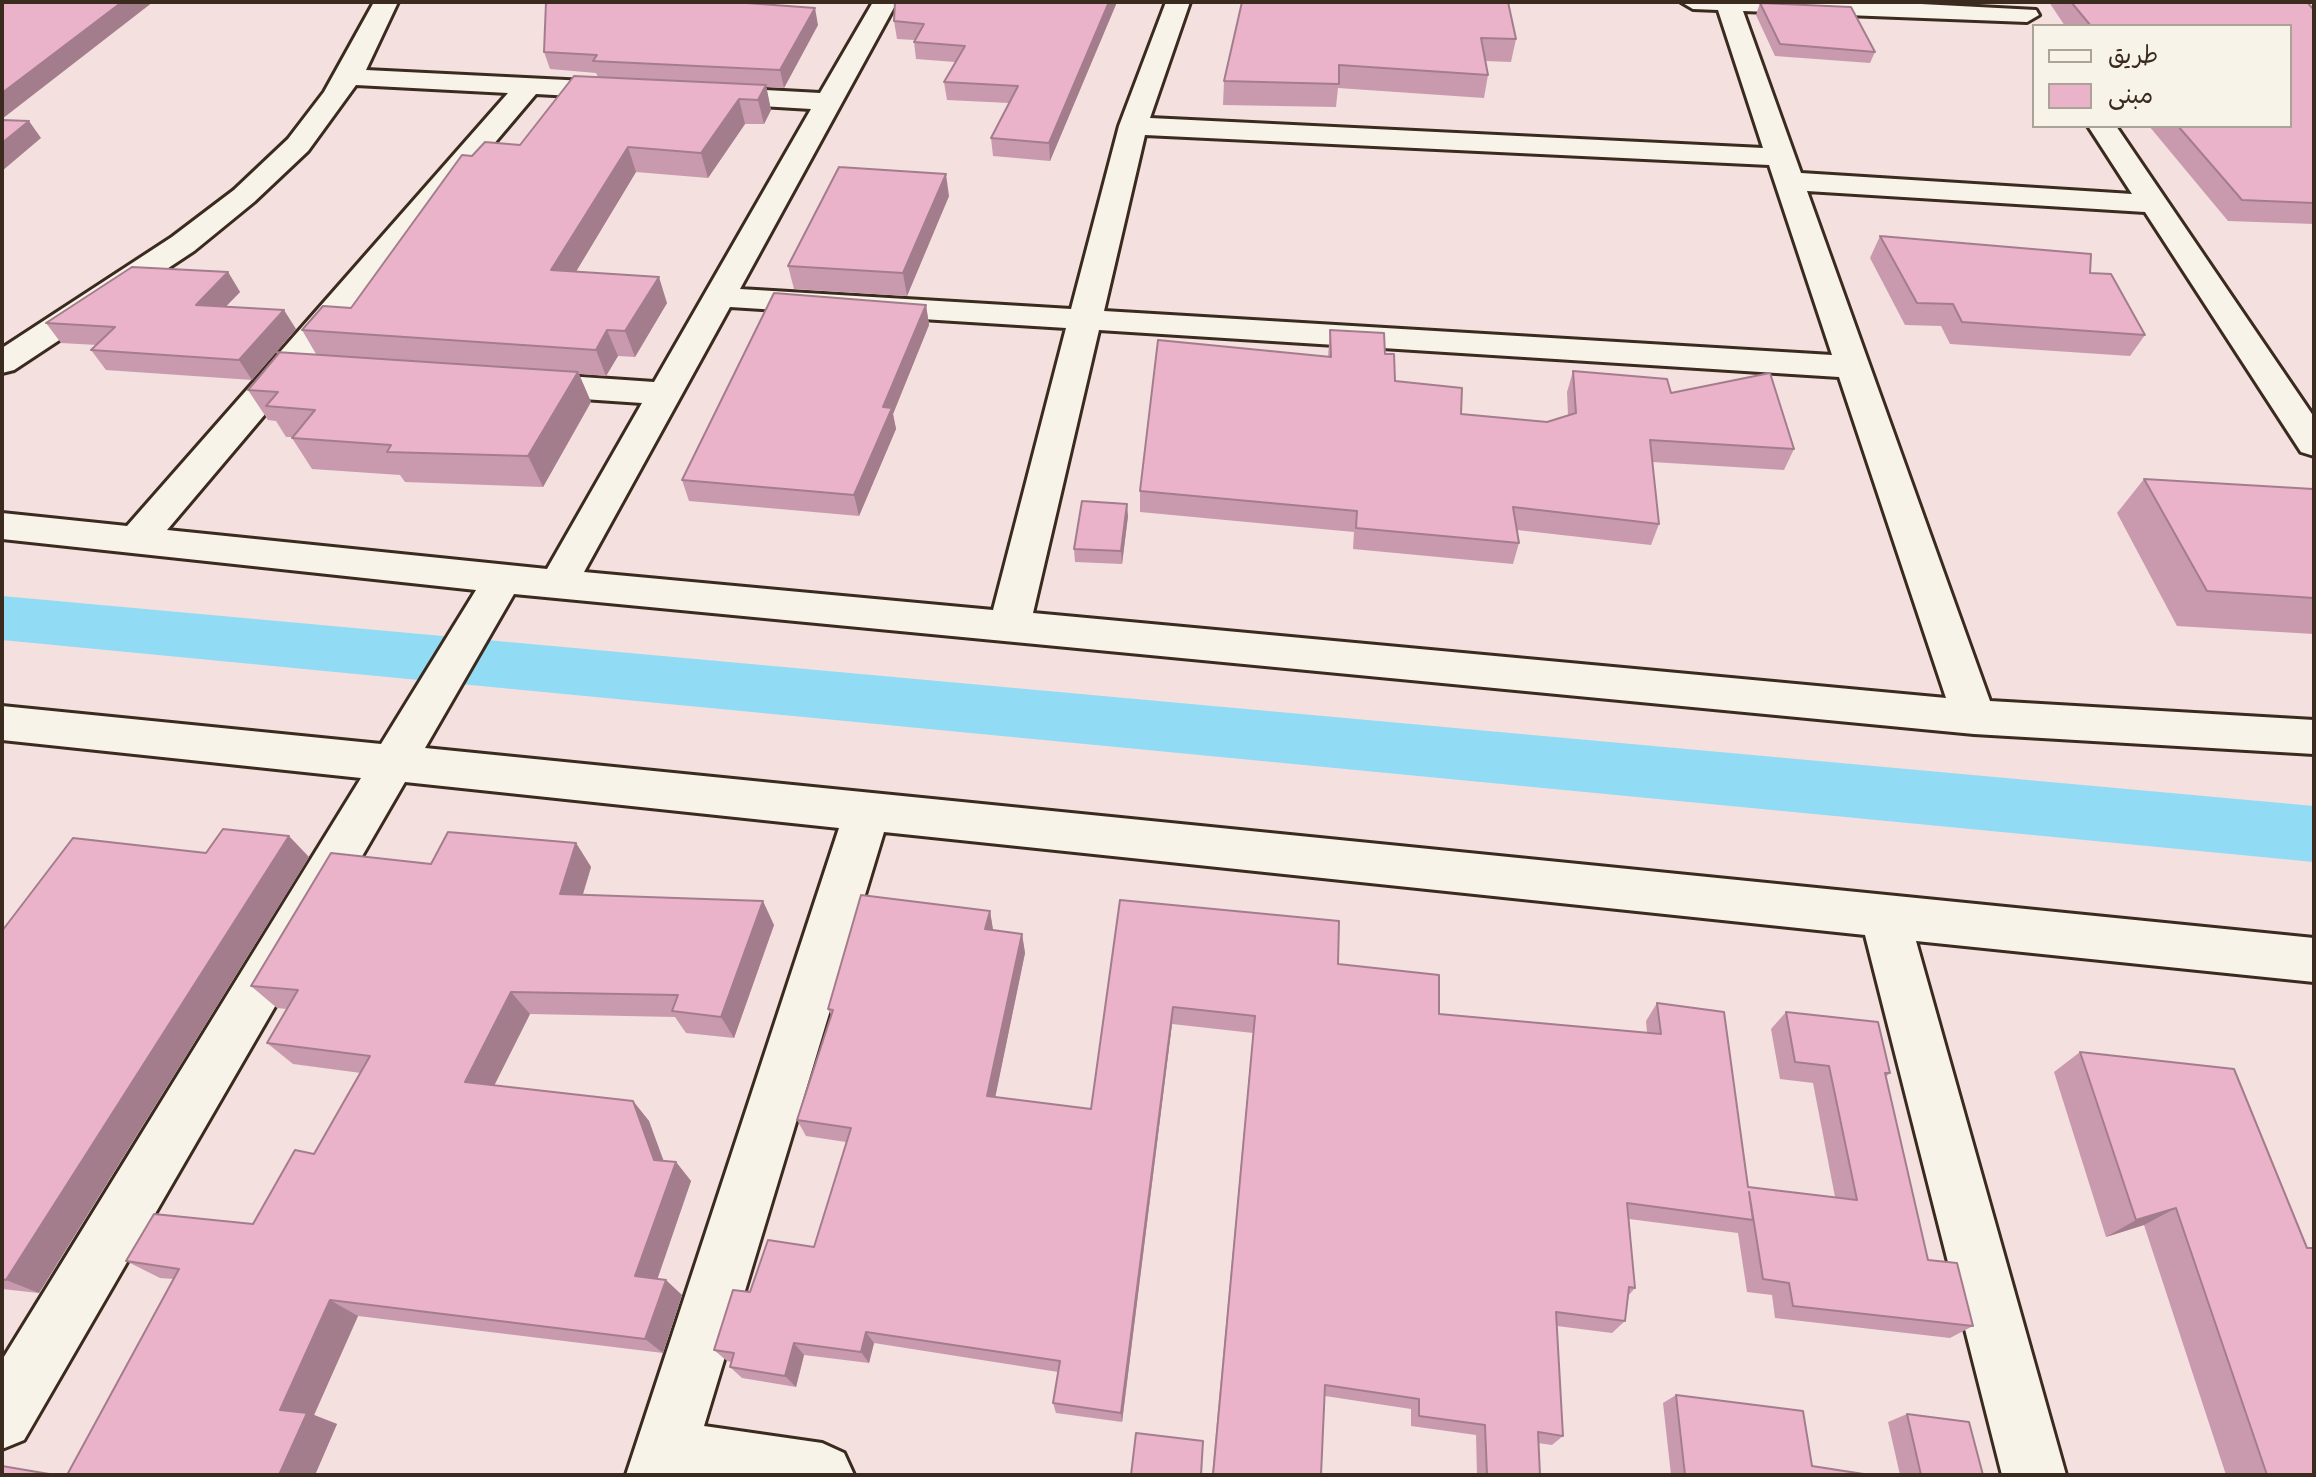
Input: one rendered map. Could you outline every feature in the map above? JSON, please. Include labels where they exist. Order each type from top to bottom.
[{"type":"street","points":[[2,363],[183,244],[244,196],[298,145],[349,77],[386,2]]},
{"type":"street","points":[[558,584],[885,2]]},
{"type":"street","points":[[1009,627],[1133,126],[1178,2]]},
{"type":"street","points":[[1693,2],[2027,14]]},
{"type":"street","points":[[1727,3],[1974,717]]},
{"type":"street","points":[[349,77],[655,92]]},
{"type":"street","points":[[136,540],[530,85]]},
{"type":"street","points":[[687,94],[828,102]]},
{"type":"street","points":[[1133,126],[1785,169],[2153,204]]},
{"type":"street","points":[[2103,128],[2314,444]]},
{"type":"street","points":[[720,297],[1854,367]]},
{"type":"street","points":[[284,368],[331,371]]},
{"type":"street","points":[[490,382],[665,394]]},
{"type":"street","points":[[2,526],[502,580],[1974,717],[2314,737]]},
{"type":"street","points":[[2,1418],[22,1349],[502,580]]},
{"type":"street","points":[[2,723],[392,760],[2314,960]]},
{"type":"street","points":[[822,1475],[661,1463],[867,811]]},
{"type":"street","points":[[1884,915],[2034,1475]]},
{"type":"building","points":[[3,2],[122,2],[2,93]]},
{"type":"building","points":[[546,2],[733,2],[815,8],[780,70],[593,61],[597,55],[544,52]]},
{"type":"building","points":[[895,2],[1109,2],[1049,143],[991,138],[1018,86],[944,82],[965,46],[914,42],[924,24],[894,21]]},
{"type":"building","points":[[1242,2],[1508,2],[1516,39],[1481,38],[1488,75],[1339,65],[1339,84],[1224,81]]},
{"type":"building","points":[[2071,2],[2307,2],[2314,10],[2314,203],[2242,200],[2180,128],[2292,128],[2292,24],[2089,24]]},
{"type":"building","points":[[1760,3],[1851,7],[1875,52],[1780,44]]},
{"type":"building","points":[[574,76],[766,85],[758,100],[739,99],[701,153],[628,147],[551,270],[659,277],[625,331],[607,330],[596,350],[302,330],[323,306],[351,308],[462,155],[472,156],[485,142],[520,145]]},
{"type":"building","points":[[2,120],[29,121],[2,143]]},
{"type":"building","points":[[839,167],[946,174],[903,273],[788,266]]},
{"type":"building","points":[[1880,236],[2091,254],[2090,273],[2111,274],[2145,335],[1962,322],[1953,304],[1917,303]]},
{"type":"building","points":[[132,267],[228,272],[196,305],[284,310],[239,360],[91,350],[115,327],[46,323]]},
{"type":"building","points":[[774,293],[926,305],[883,407],[892,408],[854,495],[682,480]]},
{"type":"building","points":[[1330,330],[1384,333],[1385,354],[1394,354],[1395,381],[1462,388],[1461,414],[1547,422],[1576,413],[1573,371],[1667,379],[1671,393],[1770,373],[1794,449],[1650,440],[1659,524],[1513,507],[1519,543],[1356,528],[1357,511],[1140,491],[1158,340],[1331,357]]},
{"type":"building","points":[[276,352],[578,372],[528,456],[387,452],[391,445],[292,438],[315,410],[266,406],[278,392],[248,390],[279,353]]},
{"type":"building","points":[[2144,479],[2313,489],[2314,598],[2207,591]]},
{"type":"building","points":[[1082,501],[1127,504],[1121,551],[1074,549]]},
{"type":"building","points":[[223,829],[289,836],[6,1280],[2,1279],[2,931],[73,838],[206,853]]},
{"type":"building","points":[[448,832],[576,843],[560,894],[763,901],[721,1017],[672,1011],[678,995],[511,992],[465,1082],[633,1101],[654,1160],[676,1162],[635,1276],[666,1280],[645,1339],[330,1300],[280,1410],[307,1413],[279,1475],[67,1475],[179,1269],[126,1261],[154,1214],[253,1224],[295,1150],[314,1154],[370,1056],[267,1043],[298,990],[251,986],[331,853],[431,864]]},
{"type":"building","points":[[861,895],[990,911],[985,929],[1022,934],[987,1096],[1091,1109],[1120,900],[1339,921],[1338,964],[1439,975],[1439,1014],[1661,1034],[1657,1003],[1724,1012],[1748,1187],[1857,1200],[1829,1066],[1795,1062],[1786,1012],[1878,1022],[1890,1073],[1885,1073],[1928,1260],[1957,1263],[1973,1326],[1793,1306],[1789,1283],[1763,1279],[1749,1192],[1753,1220],[1627,1203],[1635,1288],[1629,1287],[1625,1321],[1556,1312],[1563,1436],[1538,1432],[1540,1475],[1487,1475],[1485,1425],[1419,1416],[1419,1399],[1325,1385],[1321,1475],[1213,1475],[1255,1016],[1173,1007],[1121,1413],[1053,1403],[1060,1361],[866,1332],[861,1352],[794,1343],[785,1376],[730,1367],[734,1353],[714,1350],[733,1290],[750,1292],[768,1240],[814,1247],[851,1128],[797,1120],[833,1010],[828,1009]]},
{"type":"building","points":[[2080,1052],[2234,1069],[2307,1248],[2314,1248],[2314,1475],[2267,1475],[2176,1208],[2136,1220]]},
{"type":"building","points":[[1676,1395],[1803,1411],[1812,1466],[1870,1475],[1685,1475]]},
{"type":"building","points":[[1907,1414],[1969,1422],[1983,1475],[1921,1475]]},
{"type":"building","points":[[1136,1433],[1203,1441],[1201,1475],[1131,1475]]},
{"type":"building","points":[[2,1466],[55,1475],[2,1475]]},
{"type":"waterway","points":[[2,618],[2314,834]]}]
